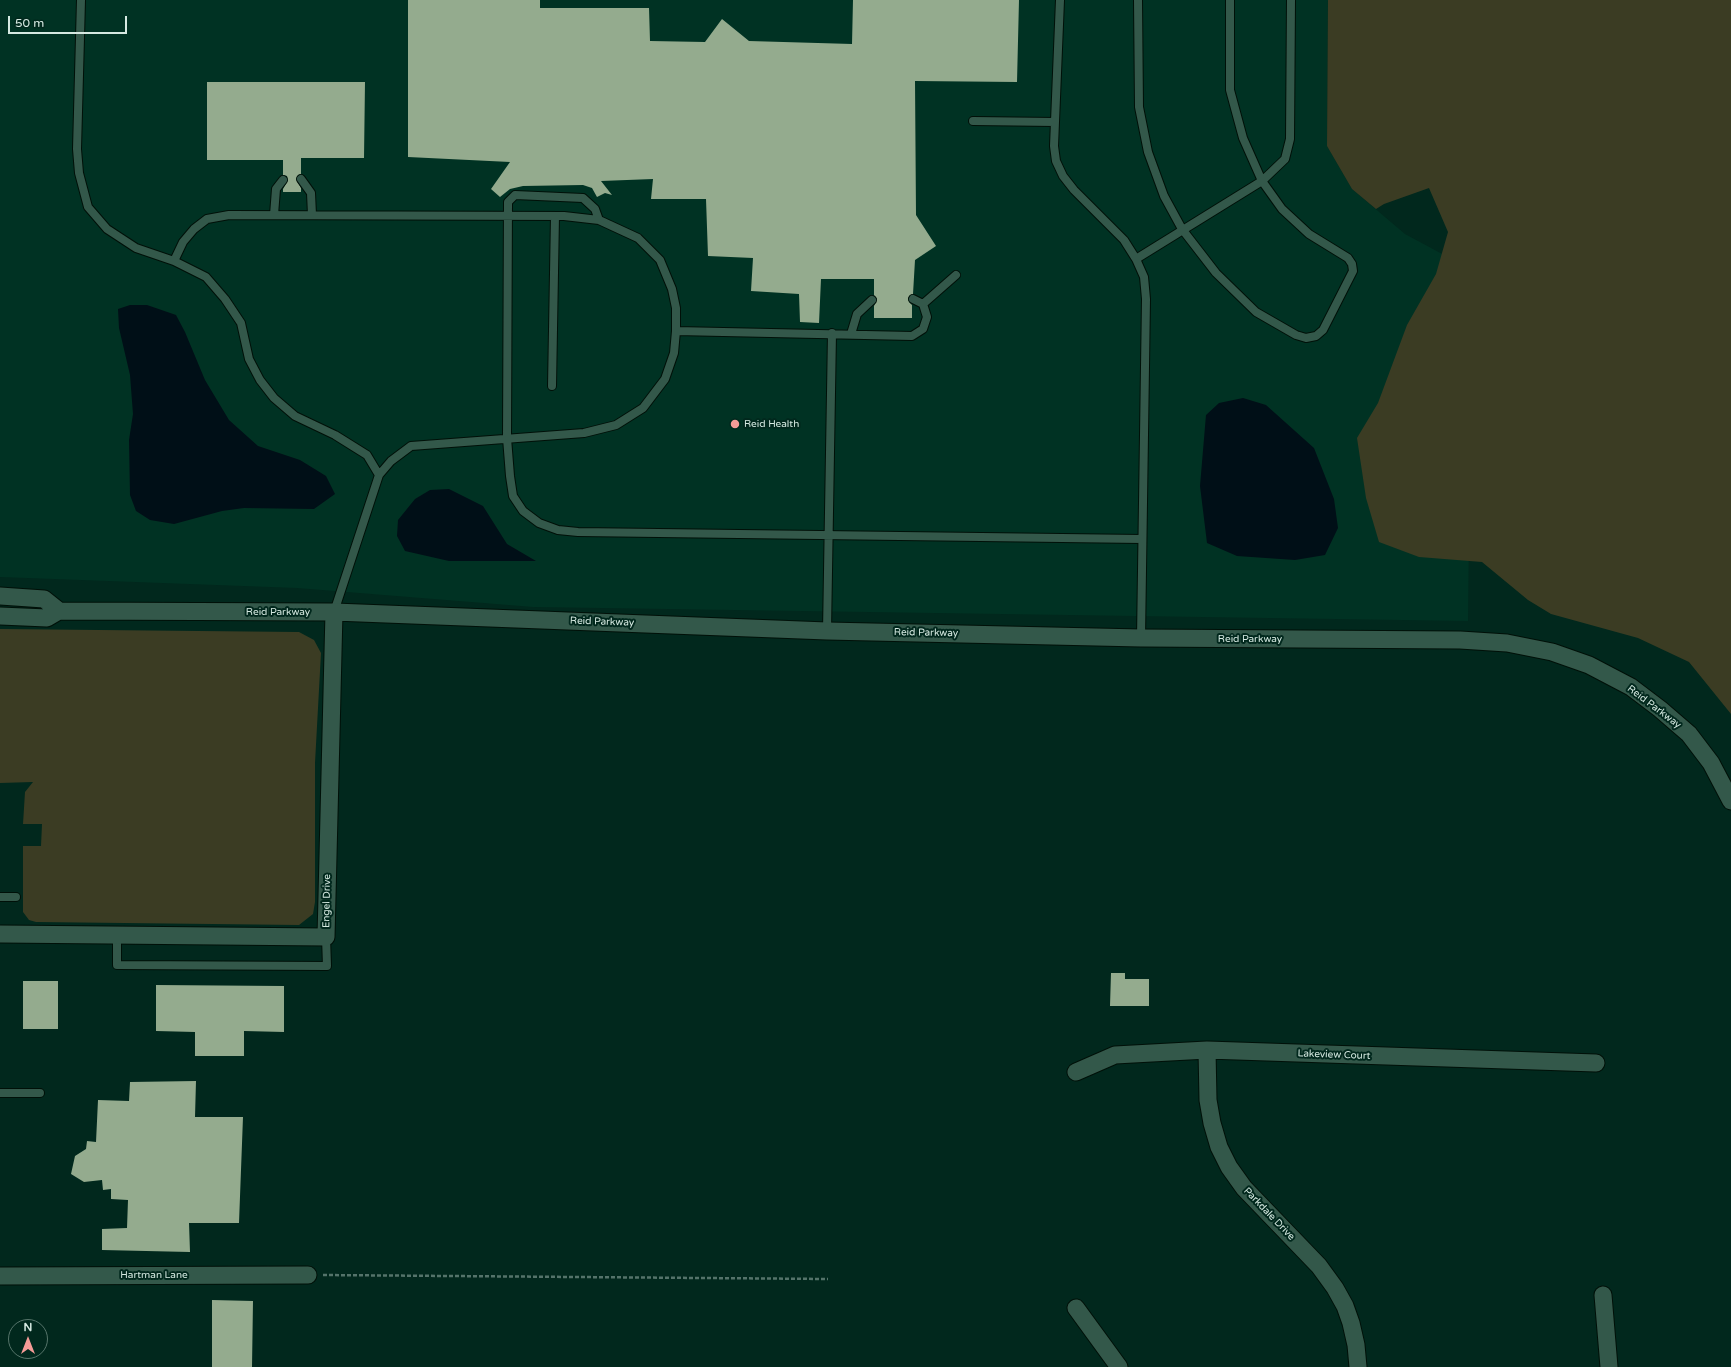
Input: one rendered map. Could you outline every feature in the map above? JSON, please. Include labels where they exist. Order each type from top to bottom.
[{"type":"street","points":[[0,596],[44,599],[59,610]]},
{"type":"street","name":"Reid Parkway","points":[[0,616],[47,618],[59,610],[334,612],[827,630],[1141,638],[1460,640],[1507,643],[1552,652],[1588,665],[1631,687],[1689,734],[1711,763],[1731,801]]},
{"type":"street","name":"Engel Drive","points":[[0,934],[326,937],[334,612]]},
{"type":"street","name":"Lakeview Court","points":[[1076,1072],[1115,1055],[1208,1050],[1596,1063]]},
{"type":"street","name":"Parkdale Drive","points":[[1208,1050],[1208,1100],[1212,1123],[1219,1147],[1229,1167],[1244,1188],[1319,1266],[1335,1288],[1345,1306],[1351,1323],[1356,1345],[1358,1367]]},
{"type":"street","name":"Hartman Lane","points":[[0,1276],[308,1275]]},
{"type":"street","points":[[1603,1295],[1609,1367]]},
{"type":"street","points":[[1076,1308],[1119,1367]]},
{"type":"lane","points":[[81,0],[77,149],[79,173],[88,207],[107,229],[136,248],[174,261],[206,277],[225,299],[241,323],[249,360],[260,380],[274,398],[295,416],[335,435],[367,455],[379,475]]},
{"type":"lane","points":[[1060,0],[1055,122],[1056,161],[1063,176],[1074,190],[1124,240],[1136,259],[1144,277],[1146,299],[1141,638]]},
{"type":"lane","points":[[1138,0],[1139,107],[1151,159],[1164,196],[1182,229],[1216,273],[1256,312],[1296,336],[1306,338],[1316,336],[1323,330],[1353,271],[1352,264],[1348,258],[1309,234],[1282,208],[1262,181],[1243,138],[1230,90],[1230,0]]},
{"type":"lane","points":[[1136,259],[1182,229],[1262,181],[1285,159],[1290,139],[1291,0]]},
{"type":"lane","points":[[973,121],[1055,122]]},
{"type":"lane","points":[[301,179],[311,194],[312,215]]},
{"type":"lane","points":[[274,215],[276,189],[283,180]]},
{"type":"lane","points":[[599,220],[595,209],[583,198],[515,194],[508,202],[507,438],[510,476],[513,496],[523,511],[539,523],[558,530],[590,532],[1142,539]]},
{"type":"lane","points":[[174,261],[183,242],[194,229],[207,218],[229,215],[555,216],[599,220],[638,238],[660,260],[672,289],[676,308],[674,353],[665,379],[643,408],[616,424],[584,433],[411,446],[391,461],[379,475],[334,612]]},
{"type":"lane","points":[[552,386],[555,216]]},
{"type":"lane","points":[[923,304],[956,275]]},
{"type":"lane","points":[[676,331],[832,333],[912,336],[923,329],[927,317],[923,304],[914,299]]},
{"type":"lane","points":[[851,334],[857,314],[872,300]]},
{"type":"lane","points":[[827,630],[830,535],[832,333]]},
{"type":"lane","points":[[0,897],[16,897]]},
{"type":"lane","points":[[117,936],[118,965],[327,966],[326,937]]},
{"type":"lane","points":[[0,1093],[40,1093]]},
{"type":"path","points":[[308,1275],[828,1279]]},
{"type":"shaded area","name":"Reid Health","points":[[0,0],[1328,0],[1327,146],[1352,189],[1405,234],[1472,270],[1468,621],[533,607],[297,588],[0,577]]},
{"type":"shaded area","points":[[1328,0],[1731,0],[1731,714],[1689,662],[1638,638],[1551,614],[1528,600],[1482,562],[1419,557],[1379,542],[1366,498],[1357,438],[1378,403],[1407,325],[1436,274],[1448,232],[1429,188],[1384,204],[1376,209],[1352,189],[1327,146]]},
{"type":"shaded area","points":[[130,305],[147,305],[176,315],[185,332],[205,380],[229,420],[258,446],[300,460],[326,476],[335,494],[314,509],[244,508],[222,511],[174,524],[150,520],[136,511],[130,495],[129,440],[133,414],[130,375],[119,328],[118,309]]},
{"type":"shaded area","points":[[1243,398],[1266,405],[1314,448],[1334,499],[1338,528],[1325,555],[1295,560],[1237,556],[1207,543],[1200,486],[1206,415],[1219,403]]},
{"type":"shaded area","points":[[449,489],[483,506],[507,544],[536,561],[449,561],[405,551],[397,536],[398,520],[415,499],[430,490]]},
{"type":"shaded area","points":[[0,629],[299,632],[314,640],[321,653],[315,763],[315,902],[313,914],[299,925],[36,922],[29,920],[23,912],[23,846],[41,846],[42,824],[23,824],[25,792],[33,782],[0,783]]},
{"type":"building","points":[[408,0],[540,0],[540,8],[649,8],[650,41],[705,42],[722,19],[749,41],[852,44],[853,0],[1019,0],[1017,82],[915,81],[916,215],[936,246],[915,260],[913,294],[910,295],[908,299],[912,305],[912,318],[874,318],[874,306],[877,299],[874,295],[874,279],[821,279],[819,323],[800,322],[799,294],[751,291],[753,258],[708,256],[706,199],[651,199],[653,179],[601,181],[612,195],[605,193],[597,197],[592,188],[583,185],[523,186],[510,189],[500,197],[491,189],[510,162],[408,157]]},
{"type":"building","points":[[207,82],[365,82],[364,158],[301,158],[301,174],[298,175],[296,179],[301,188],[301,192],[283,192],[288,180],[287,176],[283,175],[283,160],[207,160]]},
{"type":"building","points":[[1111,973],[1125,973],[1125,979],[1149,979],[1149,1006],[1110,1006]]},
{"type":"building","points":[[23,981],[58,981],[58,1029],[23,1029]]},
{"type":"building","points":[[156,985],[284,986],[284,1032],[244,1031],[244,1056],[195,1056],[195,1032],[156,1031]]},
{"type":"building","points":[[196,1081],[195,1117],[243,1117],[239,1223],[189,1223],[190,1252],[102,1250],[102,1229],[127,1228],[128,1200],[111,1199],[111,1189],[103,1190],[102,1180],[84,1182],[71,1174],[75,1156],[86,1149],[87,1141],[96,1142],[98,1100],[129,1101],[130,1082]]},
{"type":"building","points":[[212,1300],[253,1301],[252,1367],[212,1367]]},
{"type":"place","name":"Reid Health","points":[[735,424]]}]
